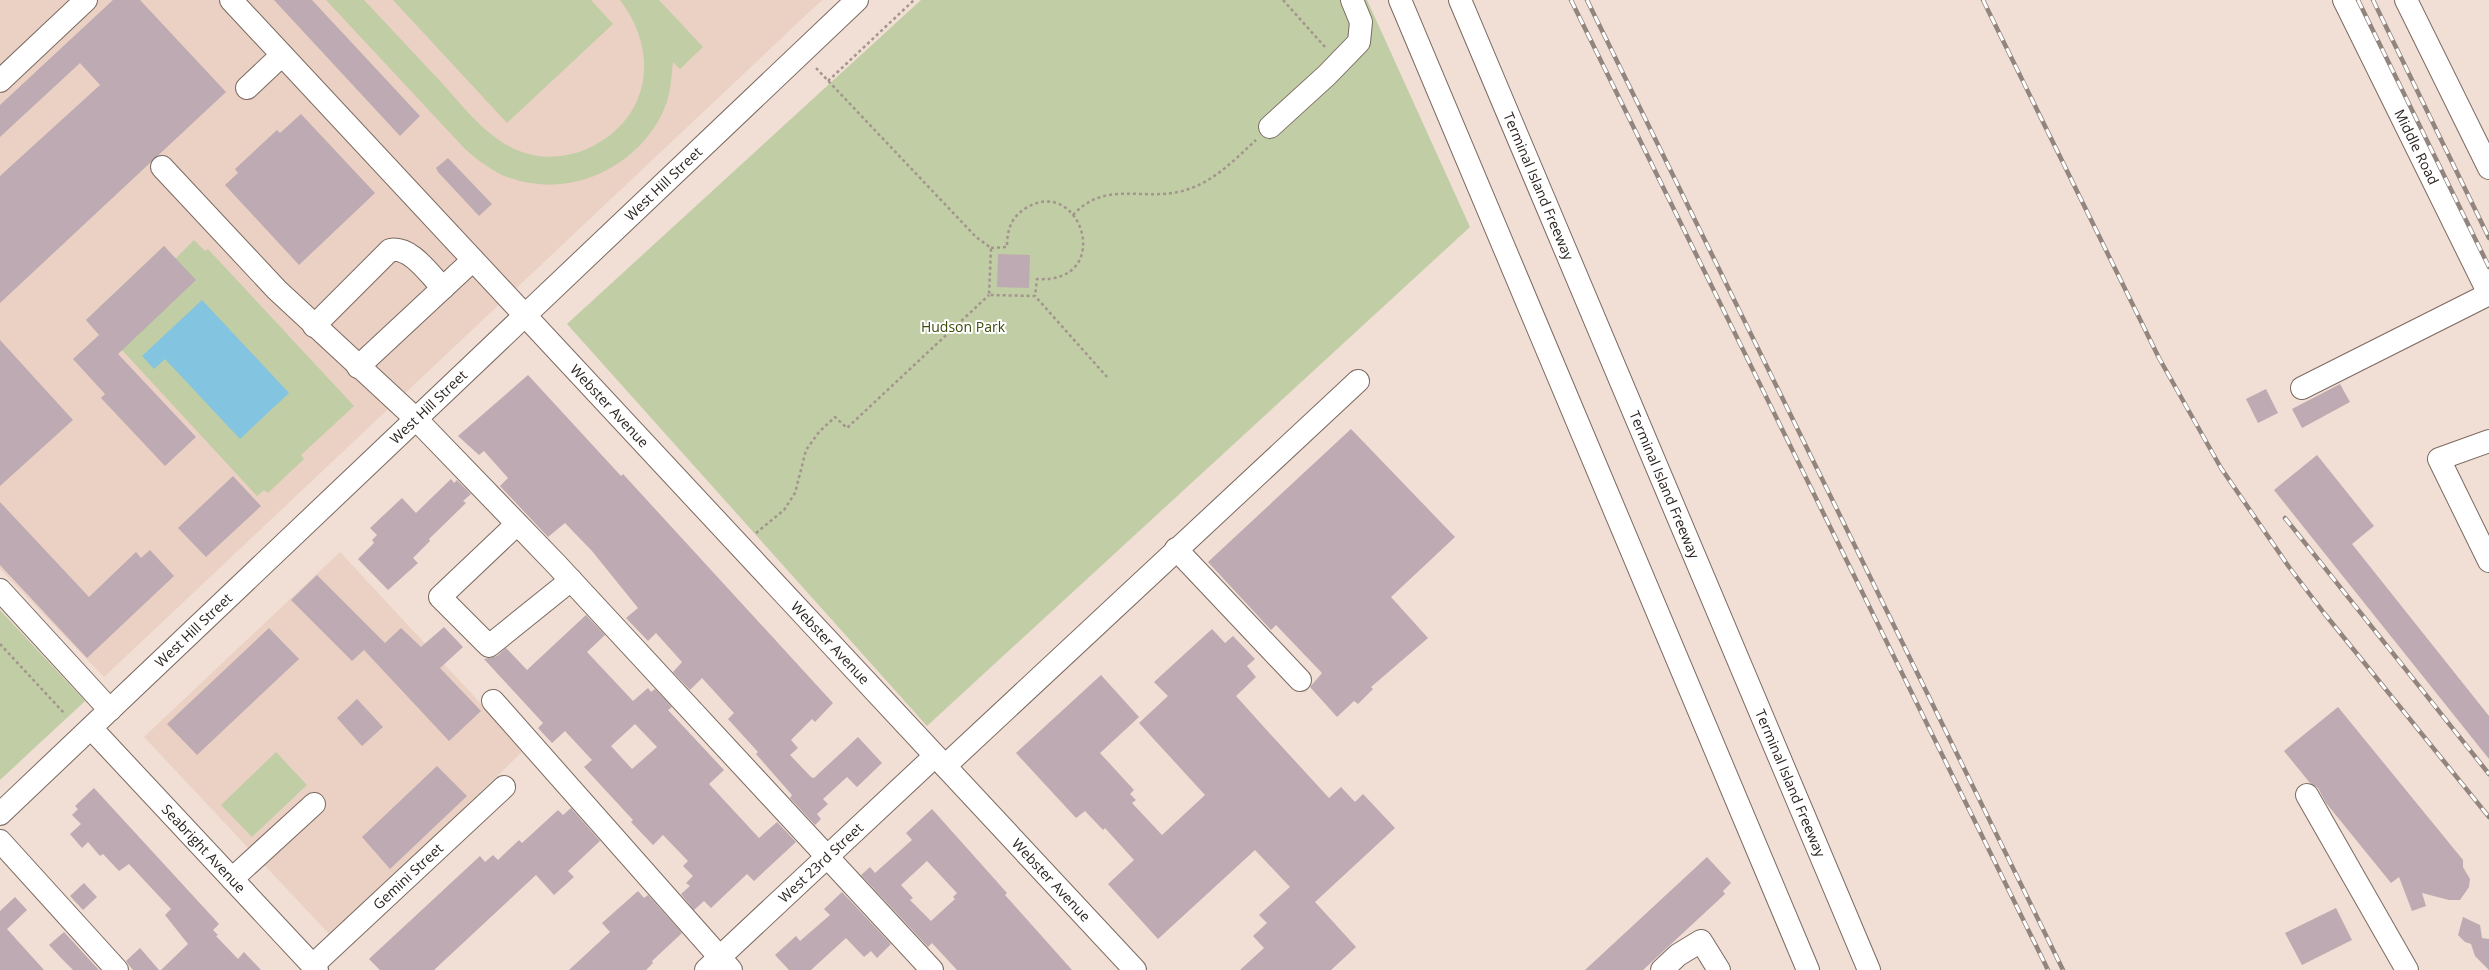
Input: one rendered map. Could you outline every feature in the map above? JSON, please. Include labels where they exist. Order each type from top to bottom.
[{"type":"main road","points":[[0,81],[86,0]]},
{"type":"main road","name":"Webster Avenue","points":[[230,0],[1135,970]]},
{"type":"main road","name":"West Hill Street","points":[[0,814],[857,0]]},
{"type":"main road","points":[[1270,127],[1340,63],[1359,42],[1361,22],[1352,0]]},
{"type":"main road","points":[[1400,0],[1808,970]]},
{"type":"main road","name":"Terminal Island Freeway","points":[[1460,0],[1870,970]]},
{"type":"main road","name":"Middle Road","points":[[2344,0],[2489,294]]},
{"type":"main road","points":[[2406,0],[2489,168]]},
{"type":"main road","points":[[247,88],[282,55]]},
{"type":"main road","points":[[162,167],[277,290],[358,367],[416,419],[571,580],[932,970]]},
{"type":"main road","points":[[314,326],[390,250],[399,248],[407,252],[443,288]]},
{"type":"main road","points":[[358,367],[473,260]]},
{"type":"main road","points":[[2302,388],[2489,294]]},
{"type":"main road","name":"West 23rd Street","points":[[719,966],[827,857],[940,761],[1176,550],[1358,381]]},
{"type":"main road","points":[[2489,441],[2438,459],[2489,561]]},
{"type":"main road","points":[[517,524],[440,597],[489,646],[571,580]]},
{"type":"main road","points":[[1176,550],[1300,680]]},
{"type":"main road","points":[[0,590],[110,710]]},
{"type":"main road","points":[[494,701],[719,966]]},
{"type":"main road","name":"Seabright Avenue","points":[[91,728],[315,968]]},
{"type":"main road","name":"Gemini Street","points":[[315,968],[504,787]]},
{"type":"main road","points":[[2307,795],[2408,970]]},
{"type":"main road","points":[[232,879],[275,838],[314,804]]},
{"type":"main road","points":[[0,841],[117,970]]},
{"type":"main road","points":[[1662,970],[1678,955],[1701,941],[1719,970]]},
{"type":"path","points":[[828,81],[914,0]]},
{"type":"path","points":[[1283,0],[1340,63]]},
{"type":"path","points":[[801,53],[976,237],[991,248],[1007,247],[1007,234],[1011,222],[1019,212],[1030,205],[1044,202],[1057,204],[1073,215],[1083,232],[1084,245],[1080,258],[1073,269],[1062,276],[1051,280],[1037,279],[1035,296]]},
{"type":"path","points":[[1073,215],[1080,208],[1094,199],[1112,194],[1178,192],[1207,182],[1219,174],[1270,127]]},
{"type":"path","points":[[989,295],[991,248]]},
{"type":"path","points":[[740,546],[784,510],[795,493],[806,450],[820,432],[836,417],[847,428],[989,295],[1035,296],[1107,377]]},
{"type":"path","points":[[0,644],[64,713]]},
{"type":"shaded area","points":[[0,0],[822,0],[104,677],[0,569]]},
{"type":"shaded area","points":[[340,552],[524,750],[331,936],[144,737]]},
{"type":"green space","points":[[326,0],[364,0],[468,112],[498,140],[522,152],[538,156],[564,156],[587,149],[608,136],[625,121],[636,103],[642,83],[644,62],[641,41],[633,20],[620,0],[659,0],[703,47],[680,69],[673,62],[665,107],[653,129],[637,148],[618,164],[596,175],[573,182],[549,185],[524,182],[500,174],[482,163],[465,149]]},
{"type":"green space","points":[[393,0],[591,0],[613,24],[507,123]]},
{"type":"green space","name":"Hudson Park","points":[[921,0],[1367,0],[1470,227],[927,726],[567,324]]},
{"type":"green space","points":[[194,240],[205,251],[208,249],[354,406],[301,455],[304,459],[268,493],[264,490],[257,496],[122,350],[117,354],[86,320],[164,246],[175,259]]},
{"type":"green space","points":[[0,610],[85,701],[0,780]]},
{"type":"green space","points":[[276,752],[307,785],[252,837],[221,805]]},
{"type":"water","points":[[202,300],[289,393],[240,439],[165,359],[154,369],[142,356]]},
{"type":"building","points":[[113,0],[140,0],[226,92],[0,303],[0,176],[100,85],[80,63],[0,137],[0,105]]},
{"type":"building","points":[[274,0],[312,0],[420,116],[400,136]]},
{"type":"building","points":[[301,114],[375,193],[299,265],[225,185],[238,173],[235,169],[277,130],[280,133]]},
{"type":"building","points":[[448,158],[492,204],[479,216],[438,172],[436,168]]},
{"type":"building","points":[[164,246],[196,280],[118,354],[196,437],[165,466],[101,398],[105,394],[73,359],[99,335],[86,320]]},
{"type":"building","points":[[998,254],[1030,255],[1029,288],[997,287]]},
{"type":"building","points":[[0,340],[73,420],[0,486]]},
{"type":"building","points":[[528,375],[621,476],[623,474],[833,703],[815,722],[812,719],[791,740],[798,748],[790,755],[811,777],[814,778],[858,737],[882,763],[857,787],[847,777],[823,799],[828,804],[817,814],[821,819],[815,825],[790,798],[792,795],[756,754],[758,752],[728,719],[734,713],[702,678],[690,690],[673,672],[682,662],[656,633],[648,641],[626,618],[638,608],[592,551],[565,523],[548,537],[500,486],[508,478],[484,451],[479,455],[458,436]]},
{"type":"building","points":[[2340,384],[2350,402],[2302,428],[2292,409]]},
{"type":"building","points":[[2266,389],[2278,413],[2258,423],[2246,399]]},
{"type":"building","points":[[1351,429],[1455,537],[1391,597],[1428,638],[1371,687],[1373,689],[1358,704],[1354,701],[1337,717],[1310,687],[1322,673],[1276,625],[1271,630],[1208,562]]},
{"type":"building","points":[[2317,455],[2374,526],[2352,544],[2489,716],[2489,759],[2274,490]]},
{"type":"building","points":[[233,476],[261,506],[206,557],[178,528]]},
{"type":"building","points":[[451,479],[454,483],[457,480],[471,494],[463,501],[466,503],[429,539],[430,541],[413,558],[418,563],[388,590],[358,559],[374,543],[372,540],[377,535],[370,528],[402,498],[416,513]]},
{"type":"building","points":[[0,502],[89,597],[136,552],[141,558],[150,550],[174,576],[87,658],[0,565]]},
{"type":"building","points":[[317,575],[385,643],[401,628],[421,647],[444,627],[463,647],[440,668],[481,711],[449,741],[364,650],[352,661],[291,600]]},
{"type":"building","points":[[586,615],[605,635],[587,652],[633,701],[648,688],[651,692],[655,689],[672,707],[668,710],[724,770],[709,784],[759,838],[777,822],[796,842],[754,881],[747,874],[711,908],[704,901],[694,910],[681,894],[690,886],[686,883],[693,876],[683,866],[688,861],[663,835],[653,845],[631,822],[633,820],[584,767],[592,760],[565,731],[552,743],[538,728],[543,723],[484,659],[497,656],[506,648],[527,670]],"holes":[[[635,724],[657,747],[632,769],[611,746]]]},
{"type":"building","points":[[269,628],[299,659],[197,755],[167,724]]},
{"type":"building","points":[[1212,629],[1225,643],[1233,636],[1255,659],[1247,666],[1256,677],[1236,696],[1329,798],[1341,787],[1355,802],[1363,794],[1395,828],[1315,902],[1356,947],[1331,970],[1240,970],[1264,948],[1253,936],[1267,923],[1259,915],[1290,887],[1255,850],[1158,939],[1108,884],[1134,860],[1105,828],[1103,830],[1085,811],[1076,818],[1016,753],[1101,675],[1139,717],[1100,753],[1134,790],[1130,794],[1136,800],[1132,803],[1162,835],[1205,795],[1139,723],[1168,696],[1154,682]]},
{"type":"building","points":[[357,699],[383,727],[362,746],[337,718]]},
{"type":"building","points":[[2338,707],[2463,860],[2463,867],[2470,879],[2469,887],[2460,900],[2449,900],[2422,893],[2426,906],[2412,911],[2399,877],[2391,883],[2326,803],[2318,788],[2310,783],[2284,751]]},
{"type":"building","points":[[437,766],[467,796],[390,869],[362,837]]},
{"type":"building","points":[[94,788],[219,924],[213,930],[218,935],[216,936],[238,959],[244,952],[261,970],[161,970],[188,944],[165,915],[171,909],[129,864],[119,871],[103,854],[100,856],[88,842],[82,848],[70,834],[81,824],[72,815],[78,809],[75,806]]},
{"type":"building","points":[[571,808],[600,841],[568,871],[574,877],[554,895],[536,875],[434,970],[380,970],[369,959],[480,856],[485,862],[493,855],[498,860],[519,840],[522,843],[558,810],[563,815]]},
{"type":"building","points":[[932,809],[1007,893],[1005,895],[1072,970],[957,970],[932,943],[928,947],[861,875],[870,867],[875,873],[912,840],[906,833]],"holes":[[[927,861],[957,893],[953,897],[955,899],[931,921],[910,900],[913,898],[901,885]]]},
{"type":"building","points":[[1707,857],[1731,883],[1723,891],[1725,894],[1643,970],[1585,970]]},
{"type":"building","points":[[84,883],[97,897],[83,910],[70,896]]},
{"type":"building","points":[[638,891],[644,898],[648,895],[682,933],[652,961],[653,963],[646,970],[569,970],[610,932],[602,923]]},
{"type":"building","points":[[842,892],[891,944],[877,958],[871,951],[864,957],[846,938],[811,970],[789,970],[775,955],[796,936],[800,941],[830,915],[824,909]]},
{"type":"building","points":[[15,897],[27,910],[7,929],[44,970],[0,970],[0,911]]},
{"type":"building","points":[[2336,908],[2352,940],[2302,965],[2285,933]]},
{"type":"building","points":[[2463,917],[2480,925],[2482,938],[2489,939],[2489,970],[2475,956],[2471,944],[2465,942],[2458,935]]},
{"type":"building","points":[[64,932],[99,970],[73,970],[49,945]]},
{"type":"building","points":[[140,948],[159,970],[133,970],[126,961]]},
{"type":"railway","points":[[1571,0],[2048,970]]},
{"type":"railway","points":[[1587,0],[2063,970]]},
{"type":"railway","points":[[1983,0],[2159,358],[2221,468],[2289,567],[2324,613],[2489,817]]},
{"type":"railway","points":[[2358,0],[2489,267]]},
{"type":"railway","points":[[2373,0],[2489,238]]},
{"type":"railway","points":[[2285,518],[2489,774]]}]
